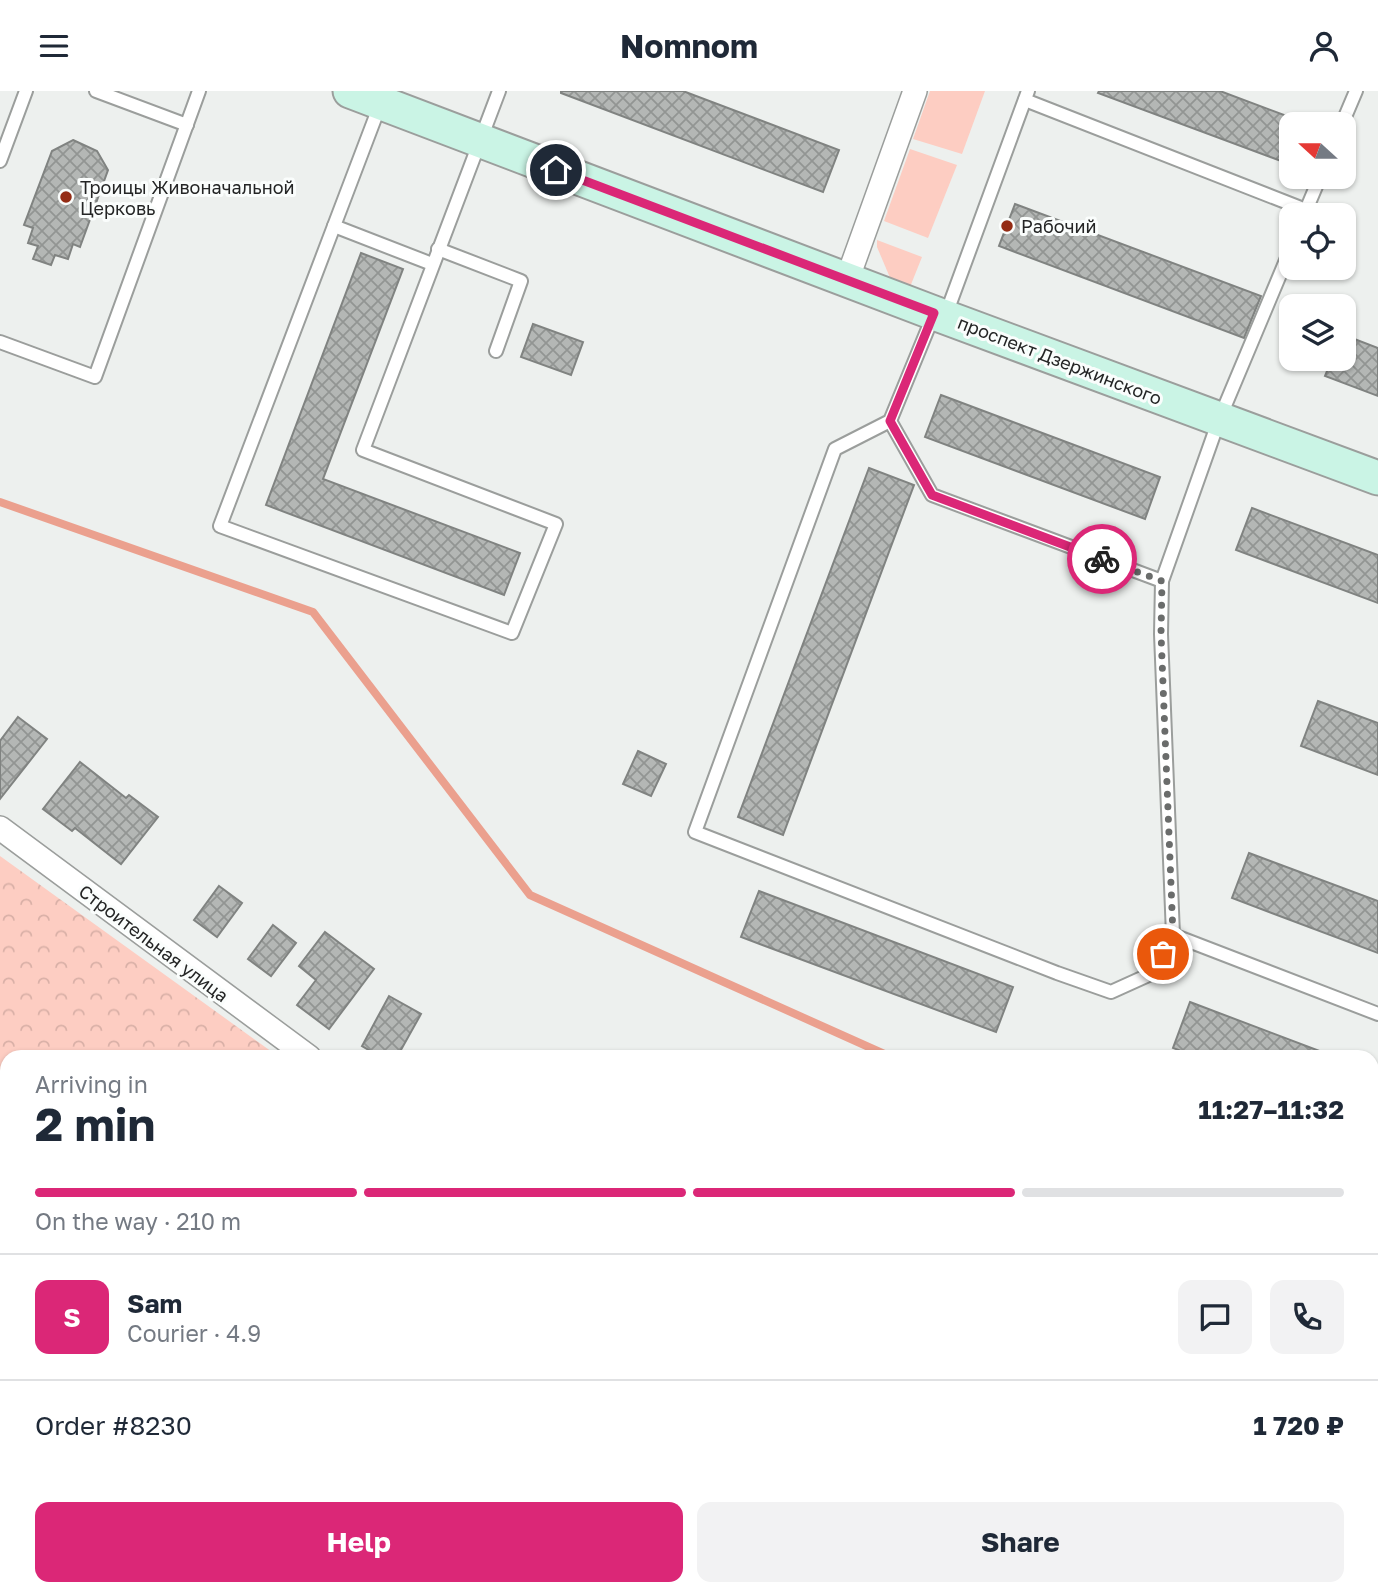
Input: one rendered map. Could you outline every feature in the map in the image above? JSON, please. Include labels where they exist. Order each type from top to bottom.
[{"type":"street","name":"проспект Дзержинского","points":[[350,91],[1378,478]]},
{"type":"street","points":[[848,280],[915,91]]},
{"type":"street","name":"Строительная улица","points":[[0,828],[300,1050]]},
{"type":"lane","points":[[0,161],[26,91]]},
{"type":"lane","points":[[96,91],[187,125]]},
{"type":"lane","points":[[0,342],[95,377],[200,91]]},
{"type":"lane","points":[[381,103],[220,526],[512,633],[556,524],[363,450],[499,91]]},
{"type":"lane","points":[[1347,112],[1356,91]]},
{"type":"lane","points":[[1279,277],[1219,420],[1162,581],[1161,634],[1173,935],[1153,973],[1111,992],[695,832],[835,449],[890,421],[940,315],[1026,95],[1284,203]]},
{"type":"lane","points":[[334,226],[432,264]]},
{"type":"lane","points":[[438,249],[521,281],[496,351]]},
{"type":"lane","points":[[890,421],[932,495],[1162,581]]},
{"type":"lane","points":[[1173,935],[1378,1014]]},
{"type":"green space","points":[[930,91],[985,91],[962,154],[913,139]]},
{"type":"green space","points":[[910,149],[957,165],[928,238],[884,221]]},
{"type":"green space","points":[[877,240],[922,257],[910,287],[891,280],[877,247]]},
{"type":"green space","points":[[0,856],[269,1050],[0,1050]]},
{"type":"building","points":[[561,91],[683,91],[839,150],[823,192]]},
{"type":"building","points":[[1220,91],[1279,113],[1279,160],[1098,93]]},
{"type":"building","name":"Троицы Живоначальной Церковь","points":[[73,140],[97,151],[108,170],[80,247],[73,244],[68,259],[55,255],[51,265],[33,259],[38,246],[28,243],[33,228],[24,225],[52,151]]},
{"type":"building","points":[[1015,204],[1261,296],[1244,338],[999,246]]},
{"type":"building","points":[[361,253],[403,269],[323,479],[520,553],[504,595],[266,505]]},
{"type":"building","points":[[533,324],[583,342],[571,375],[521,357]]},
{"type":"building","points":[[1356,340],[1378,348],[1378,396],[1325,376],[1327,371],[1356,371]]},
{"type":"building","points":[[941,395],[1160,477],[1145,519],[925,437]]},
{"type":"building","points":[[869,468],[914,485],[783,835],[738,817]]},
{"type":"building","points":[[1252,508],[1378,555],[1378,603],[1236,550]]},
{"type":"building","points":[[1318,701],[1378,723],[1378,775],[1301,746]]},
{"type":"building","points":[[18,717],[47,739],[0,799],[0,741]]},
{"type":"building","points":[[638,751],[666,764],[651,796],[623,784]]},
{"type":"building","points":[[80,762],[126,798],[129,795],[158,817],[121,864],[75,828],[72,831],[43,809]]},
{"type":"building","points":[[1249,853],[1378,901],[1378,953],[1232,898]]},
{"type":"building","points":[[219,886],[242,903],[217,937],[194,920]]},
{"type":"building","points":[[759,891],[1013,987],[996,1032],[741,937]]},
{"type":"building","points":[[273,925],[296,943],[271,976],[248,959]]},
{"type":"building","points":[[325,932],[374,969],[329,1029],[297,1005],[316,980],[299,966]]},
{"type":"building","points":[[389,996],[421,1014],[401,1050],[369,1050],[362,1046]]},
{"type":"building","points":[[1190,1002],[1317,1050],[1178,1050],[1173,1048]]},
{"type":"waterway","points":[[0,502],[313,612],[530,895],[875,1050]]},
{"type":"way so far","points":[[1102,559],[1162,581],[1161,634],[1173,935],[1163,954]]},
{"type":"place","name":"Троицы Живоначальной Церковь","points":[[66,197]]},
{"type":"place","name":"Рабочий","points":[[1007,226]]},
{"type":"route","points":[[556,170],[934,313],[890,421],[932,495],[1102,559]]}]
